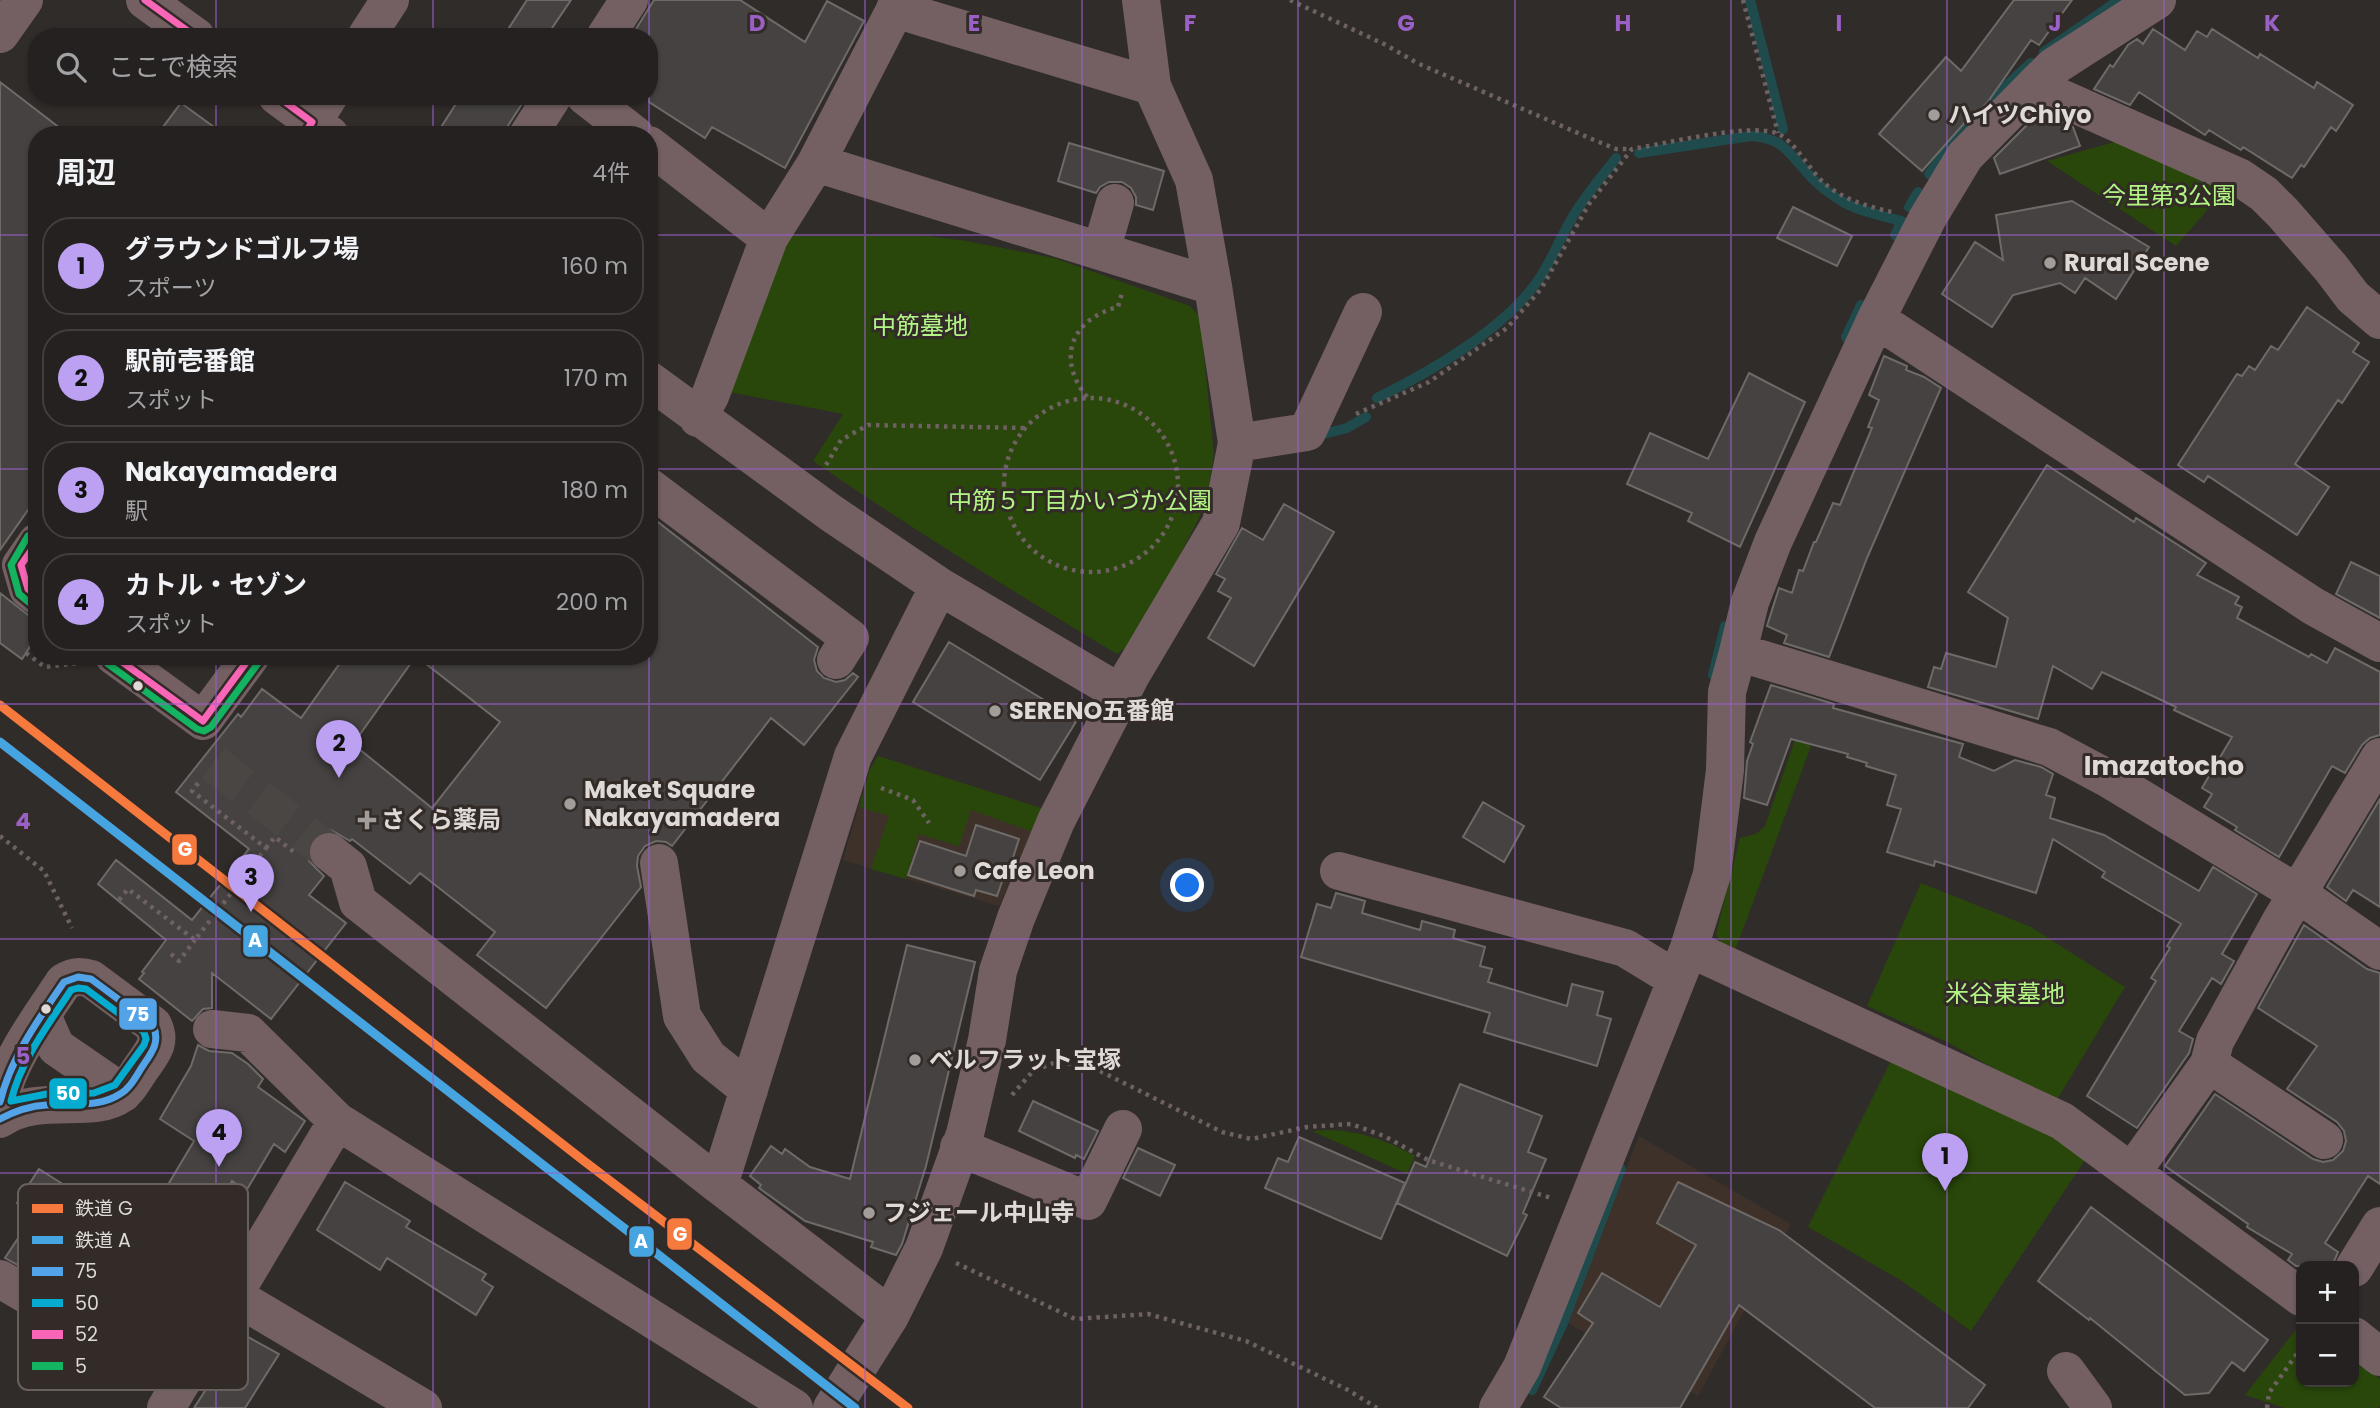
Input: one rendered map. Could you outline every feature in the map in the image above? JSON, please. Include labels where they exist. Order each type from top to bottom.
[{"type":"main road","points":[[0,1102],[6,1062],[64,982],[71,978],[81,976],[91,979],[153,1024],[157,1034],[154,1050],[123,1093],[100,1102],[36,1104],[12,1111],[0,1119]]},
{"type":"street","points":[[0,34],[24,0]]},
{"type":"street","points":[[145,0],[183,28]]},
{"type":"street","points":[[372,28],[390,0]]},
{"type":"street","points":[[611,28],[629,0]]},
{"type":"street","points":[[832,1408],[890,1316],[924,1248],[965,1134],[987,1040],[998,971],[1016,918],[1056,821],[1122,694],[1221,523],[1237,443],[1213,286],[1194,180],[1153,86],[1141,0]]},
{"type":"street","points":[[1508,1404],[1683,964],[1712,874],[1725,770],[1727,692],[1750,602],[1773,542],[1876,319],[1927,219],[1965,156],[2053,67],[2157,0]]},
{"type":"street","points":[[698,418],[710,396],[769,238],[816,163],[898,5],[1153,86]]},
{"type":"street","points":[[2034,86],[2239,177],[2264,194],[2283,213],[2353,297],[2380,320]]},
{"type":"street","points":[[292,105],[319,122]]},
{"type":"street","points":[[534,126],[546,105]]},
{"type":"street","points":[[597,105],[623,126]]},
{"type":"street","points":[[658,152],[769,238]]},
{"type":"street","points":[[816,163],[1213,286]]},
{"type":"street","points":[[1101,251],[1115,202]]},
{"type":"street","points":[[1237,443],[1307,432],[1363,312]]},
{"type":"street","points":[[1876,319],[2313,606],[2380,643]]},
{"type":"street","points":[[658,387],[831,513],[939,586],[1122,694]]},
{"type":"street","points":[[658,494],[850,638],[836,660]]},
{"type":"street","points":[[28,556],[22,565],[28,589]]},
{"type":"street","points":[[719,1185],[853,755],[939,586]]},
{"type":"street","points":[[1738,652],[2049,747],[2109,779],[2297,893],[2380,951]]},
{"type":"street","points":[[126,665],[203,721],[243,665]]},
{"type":"street","points":[[2132,1172],[2209,1063],[2215,1041],[2297,893],[2380,757]]},
{"type":"street","points":[[311,852],[348,867],[358,902],[890,1316]]},
{"type":"street","points":[[659,863],[682,1016],[708,1057],[749,1090]]},
{"type":"street","points":[[1339,871],[1683,964],[2062,1121],[2296,1293]]},
{"type":"street","points":[[42,1015],[56,1047],[123,1093]]},
{"type":"street","points":[[212,1029],[248,1033],[337,1121],[794,1408]]},
{"type":"street","points":[[2209,1063],[2324,1140]]},
{"type":"street","points":[[248,1271],[337,1121]]},
{"type":"street","points":[[959,1147],[1088,1200],[1123,1129]]},
{"type":"street","points":[[2358,1261],[2380,1226]]},
{"type":"street","points":[[0,1279],[18,1291]]},
{"type":"street","points":[[248,1305],[423,1408]]},
{"type":"street","points":[[2359,1340],[2380,1357]]},
{"type":"street","points":[[2066,1371],[2093,1408]]},
{"type":"path","points":[[1290,0],[1418,63],[1616,149],[1632,149],[1754,130],[1778,133]]},
{"type":"path","points":[[1743,0],[1778,133],[1803,157],[1823,182],[1848,199],[1881,210],[1927,219]]},
{"type":"path","points":[[1307,432],[1379,405],[1429,382],[1507,328],[1541,289],[1589,204],[1632,149]]},
{"type":"path","points":[[1087,398],[1076,384],[1070,368],[1076,334],[1087,321],[1101,311],[1118,307]]},
{"type":"path","points":[[1097,397],[1125,403],[1149,419],[1167,440],[1177,467],[1179,495],[1171,522],[1155,546],[1132,563],[1106,572],[1077,572],[1049,562],[1026,544],[1010,519],[1003,490],[1006,460],[1019,433],[1041,413],[1067,400],[1087,398],[1097,397]]},
{"type":"path","points":[[822,471],[841,440],[868,425],[1025,428]]},
{"type":"path","points":[[847,775],[912,800],[929,823]]},
{"type":"path","points":[[199,782],[192,790],[266,848]]},
{"type":"path","points":[[0,836],[44,871],[72,928]]},
{"type":"path","points":[[171,954],[179,961],[275,837],[311,852]]},
{"type":"path","points":[[119,900],[128,889],[195,940]]},
{"type":"path","points":[[1006,1102],[1033,1071],[1056,1062],[1092,1067],[1222,1132],[1251,1139],[1307,1127],[1351,1124],[1384,1136],[1428,1160],[1585,1209]]},
{"type":"path","points":[[924,1248],[1075,1319],[1148,1314],[1246,1341],[1348,1390],[1377,1408]]},
{"type":"path","points":[[2267,1408],[2269,1393],[2296,1355]]},
{"type":"shaded area","points":[[878,756],[1044,809],[999,906],[843,860],[869,771]]},
{"type":"shaded area","points":[[1639,1136],[1791,1224],[1698,1396],[1566,1322]]},
{"type":"green space","name":"今里第3公園","points":[[2132,137],[2230,184],[2176,246],[2047,161]]},
{"type":"green space","name":"中筋５丁目かいづか公園","points":[[789,236],[927,236],[1054,258],[1190,306],[1200,317],[1214,454],[1209,485],[1200,516],[1170,574],[1125,648],[1117,654],[964,560],[813,461],[843,414],[729,392]]},
{"type":"green space","points":[[1795,740],[1811,746],[1736,948],[1721,943],[1716,934],[1740,838],[1756,834],[1765,826]]},
{"type":"green space","points":[[878,756],[1044,809],[1033,832],[971,810],[959,846],[919,834],[906,879],[871,869],[889,816],[859,807],[869,771]]},
{"type":"green space","name":"米谷東墓地","points":[[1921,883],[2031,927],[2125,987],[2055,1103],[1949,1043],[1867,1006]]},
{"type":"green space","points":[[1893,1057],[2089,1154],[1971,1331],[1902,1281],[1808,1227]]},
{"type":"green space","points":[[1312,1131],[1353,1132],[1374,1138],[1415,1156],[1407,1174]]},
{"type":"green space","points":[[2296,1329],[2296,1387],[2359,1387],[2359,1363],[2380,1379],[2378,1408],[2285,1408],[2245,1395]]},
{"type":"building","points":[[527,0],[571,0],[552,28],[509,28]]},
{"type":"building","points":[[654,0],[740,0],[805,42],[827,1],[864,21],[785,168],[712,127],[705,138],[654,105],[658,105],[658,28],[637,28]]},
{"type":"building","points":[[2014,0],[2072,0],[2039,45],[2031,40],[1987,103],[1976,113],[1975,111],[1922,171],[1879,134],[1946,57],[1961,71]]},
{"type":"building","points":[[2153,29],[2185,50],[2197,31],[2207,37],[2212,29],[2258,58],[2260,54],[2314,88],[2317,82],[2353,105],[2336,131],[2331,127],[2304,167],[2301,165],[2292,178],[2243,147],[2241,150],[2209,130],[2205,135],[2139,92],[2130,105],[2094,89],[2128,45],[2137,39],[2143,44]]},
{"type":"building","points":[[0,82],[57,126],[28,126],[28,510],[0,550]]},
{"type":"building","points":[[180,105],[184,105],[213,126],[164,126]]},
{"type":"building","points":[[455,105],[521,105],[508,126],[442,126]]},
{"type":"building","points":[[2040,114],[2042,119],[2048,116],[2073,127],[2080,146],[2000,174],[1994,158]]},
{"type":"building","points":[[1069,143],[1164,171],[1153,210],[1136,205],[1136,197],[1131,188],[1122,182],[1109,182],[1096,193],[1058,181]]},
{"type":"building","name":"Rural Scene","points":[[2072,201],[2149,247],[2116,299],[2085,278],[2075,293],[2060,283],[2013,295],[1992,327],[1942,294],[1975,242],[2003,260],[1996,215]]},
{"type":"building","points":[[1793,207],[1852,236],[1837,266],[1777,238]]},
{"type":"building","points":[[2307,307],[2359,343],[2353,352],[2369,362],[2342,403],[2338,400],[2295,464],[2329,487],[2297,535],[2208,476],[2204,482],[2178,465],[2237,374],[2242,376],[2249,366],[2255,370],[2271,346],[2278,350]]},
{"type":"building","points":[[1884,356],[1907,366],[1906,370],[1941,388],[1867,558],[1829,657],[1784,643],[1787,635],[1767,626],[1779,588],[1792,593],[1799,570],[1803,571],[1833,503],[1840,505],[1872,428],[1868,427],[1879,400],[1869,395]]},
{"type":"building","points":[[1749,373],[1805,402],[1740,547],[1688,521],[1692,513],[1627,484],[1650,433],[1708,459]]},
{"type":"building","points":[[2047,465],[2134,522],[2136,518],[2206,563],[2197,575],[2239,597],[2235,604],[2242,607],[2237,618],[2309,657],[2311,654],[2327,663],[2335,648],[2380,672],[2380,735],[2370,738],[2362,745],[2345,773],[2332,766],[2279,857],[2204,807],[2212,794],[2202,788],[2232,737],[2174,710],[2176,707],[2102,672],[2092,689],[2053,666],[2038,719],[1928,687],[1934,667],[1941,669],[1946,653],[1996,667],[2008,618],[1968,592]]},
{"type":"building","points":[[1284,504],[1334,532],[1254,666],[1208,638],[1231,598],[1218,591],[1225,579],[1216,574],[1242,528],[1263,540]]},
{"type":"building","name":"Maket Square Nakayamadera","points":[[658,522],[818,647],[814,660],[817,671],[824,678],[836,682],[845,680],[853,673],[858,677],[804,745],[771,718],[672,846],[656,841],[645,846],[638,856],[637,866],[641,887],[546,1008],[477,955],[495,932],[420,873],[410,884],[352,839],[350,841],[331,830],[320,832],[312,838],[308,848],[309,861],[324,876],[309,895],[346,923],[271,1019],[212,973],[212,1008],[203,1009],[192,1021],[139,979],[166,940],[98,884],[116,860],[192,920],[249,849],[176,792],[238,714],[241,717],[262,689],[301,718],[339,665],[410,665],[353,744],[432,808],[500,722],[427,665],[658,665]]},
{"type":"building","points":[[2351,562],[2380,576],[2380,618],[2336,594]]},
{"type":"building","points":[[0,593],[28,615],[28,650],[22,659],[0,643]]},
{"type":"building","name":"SERENO五番館","points":[[949,642],[1077,720],[1040,780],[913,702]]},
{"type":"building","points":[[1771,685],[1834,704],[1833,708],[1963,744],[1959,757],[1994,771],[2015,760],[2041,767],[2053,774],[2046,795],[2055,798],[2050,818],[2104,835],[2199,891],[2213,867],[2257,894],[2222,954],[2234,961],[2221,984],[2212,978],[2179,1031],[2193,1039],[2189,1053],[2137,1128],[2087,1096],[2156,981],[2151,978],[2181,924],[2102,877],[2105,872],[2053,839],[2036,893],[1935,861],[1934,866],[1887,852],[1901,809],[1887,805],[1896,775],[1866,766],[1867,763],[1847,757],[1848,754],[1791,739],[1767,805],[1744,798],[1747,761],[1753,744],[1750,742]]},
{"type":"building","points":[[2380,799],[2380,907],[2353,890],[2346,901],[2327,887]]},
{"type":"building","points":[[1483,802],[1524,826],[1504,862],[1463,837]]},
{"type":"building","points":[[976,825],[1019,839],[1007,876],[1004,876],[997,896],[976,890],[974,896],[908,875],[920,841],[966,856]]},
{"type":"building","points":[[1336,893],[1365,901],[1362,913],[1420,930],[1422,921],[1455,930],[1453,938],[1485,947],[1480,966],[1492,969],[1488,982],[1567,1006],[1572,984],[1603,992],[1597,1015],[1611,1019],[1597,1066],[1484,1032],[1490,1013],[1301,957],[1317,904],[1331,908]]},
{"type":"building","points":[[2304,925],[2367,969],[2380,973],[2380,1184],[2368,1176],[2325,1243],[2338,1252],[2334,1261],[2296,1261],[2296,1266],[2288,1260],[2292,1254],[2247,1227],[2248,1224],[2165,1166],[2215,1094],[2313,1159],[2323,1162],[2333,1160],[2343,1151],[2346,1141],[2344,1131],[2337,1122],[2287,1089],[2317,1046],[2258,1008]]},
{"type":"building","name":"ベルフラット宝塚","points":[[907,945],[975,962],[926,1166],[902,1244],[896,1255],[871,1247],[873,1242],[805,1221],[759,1188],[761,1185],[750,1176],[771,1146],[782,1154],[785,1149],[810,1167],[850,1179]]},
{"type":"building","points":[[198,1045],[209,1051],[232,1053],[263,1079],[258,1087],[305,1121],[285,1152],[274,1144],[248,1188],[248,1184],[236,1184],[232,1181],[230,1184],[168,1184],[194,1141],[160,1119],[191,1066]]},
{"type":"building","points":[[1460,1084],[1542,1116],[1528,1152],[1546,1159],[1523,1213],[1527,1215],[1507,1256],[1397,1203],[1415,1162],[1426,1167]]},
{"type":"building","points":[[1033,1101],[1098,1131],[1084,1159],[1076,1155],[1075,1158],[1019,1131]]},
{"type":"building","points":[[1299,1137],[1405,1183],[1381,1239],[1265,1188],[1278,1158],[1288,1162]]},
{"type":"building","points":[[1138,1148],[1175,1165],[1160,1196],[1123,1178]]},
{"type":"building","points":[[39,1169],[63,1184],[29,1184]]},
{"type":"building","points":[[345,1182],[410,1221],[406,1227],[486,1274],[482,1280],[493,1287],[476,1315],[387,1258],[380,1270],[317,1230]]},
{"type":"building","points":[[1678,1182],[1779,1230],[1985,1385],[1968,1408],[1875,1408],[1739,1305],[1680,1408],[1561,1408],[1544,1397],[1593,1323],[1578,1313],[1602,1273],[1660,1307],[1696,1245],[1657,1223]]},
{"type":"building","points":[[2091,1207],[2268,1340],[2244,1371],[2232,1362],[2209,1393],[2185,1395],[2090,1318],[2089,1320],[2038,1281]]},
{"type":"building","points":[[18,1238],[18,1265],[5,1258]]},
{"type":"building","points":[[248,1337],[279,1354],[245,1408],[194,1408],[206,1390],[248,1390]]},
{"type":"waterway","points":[[1750,0],[1783,129]]},
{"type":"waterway","points":[[2044,52],[2119,0]]},
{"type":"waterway","points":[[1929,174],[1977,116],[2031,63]]},
{"type":"waterway","points":[[1639,153],[1751,136],[1772,140],[1786,149],[1814,180],[1841,201],[1902,221],[1895,235]]},
{"type":"waterway","points":[[1377,398],[1465,348],[1507,315],[1544,272],[1577,210],[1616,158]]},
{"type":"waterway","points":[[1909,207],[1918,192]]},
{"type":"waterway","points":[[1846,337],[1861,305]]},
{"type":"waterway","points":[[1316,436],[1347,428],[1366,417]]},
{"type":"waterway","points":[[1713,675],[1725,626]]},
{"type":"waterway","points":[[1532,1390],[1564,1321],[1621,1169]]},
{"type":"tunnel","points":[[213,763],[329,852]]},
{"type":"rail line","name":"G","points":[[0,705],[584,1161],[908,1408]]},
{"type":"rail line","name":"A","points":[[0,742],[855,1408]]},
{"type":"transit line","name":"52","points":[[145,0],[184,28]]},
{"type":"transit line","name":"52","points":[[289,105],[312,122],[310,126]]},
{"type":"transit line","name":"5","points":[[28,536],[11,565],[19,594],[28,602]]},
{"type":"transit line","name":"52","points":[[28,555],[21,565],[28,589]]},
{"type":"transit line","name":"5","points":[[109,665],[197,729],[204,731],[211,727],[257,665]]},
{"type":"transit line","name":"52","points":[[126,665],[203,721],[244,665]]},
{"type":"transit line","name":"75","points":[[0,1102],[18,1054],[64,982],[78,977],[91,979],[153,1025],[156,1036],[153,1050],[131,1085],[120,1094],[94,1103],[34,1106],[0,1119]]},
{"type":"transit line","name":"50","points":[[78,988],[86,989],[144,1032],[144,1045],[115,1085],[94,1093],[47,1094],[11,1101],[21,1071],[36,1043],[71,990],[78,988]]},
{"type":"place","name":"ハイツChiyo","points":[[1934,115]]},
{"type":"place","name":"Rural Scene","points":[[2050,263]]},
{"type":"place","name":"SERENO五番館","points":[[995,711]]},
{"type":"place","name":"駅前壱番館","points":[[339,778]]},
{"type":"place","name":"Maket Square Nakayamadera","points":[[570,804]]},
{"type":"place","name":"さくら薬局","points":[[367,820]]},
{"type":"place","name":"Cafe Leon","points":[[960,871]]},
{"type":"place","name":"Nakayamadera","points":[[251,912]]},
{"type":"place","name":"ベルフラット宝塚","points":[[915,1060]]},
{"type":"place","name":"カトル・セゾン","points":[[219,1167]]},
{"type":"place","name":"グラウンドゴルフ場","points":[[1945,1191]]},
{"type":"place","name":"フジェール中山寺","points":[[869,1213]]},
{"type":"district","name":"Imazatocho","points":[[2164,766]]},
{"type":"park label","name":"中筋墓地","points":[[920,326]]}]
